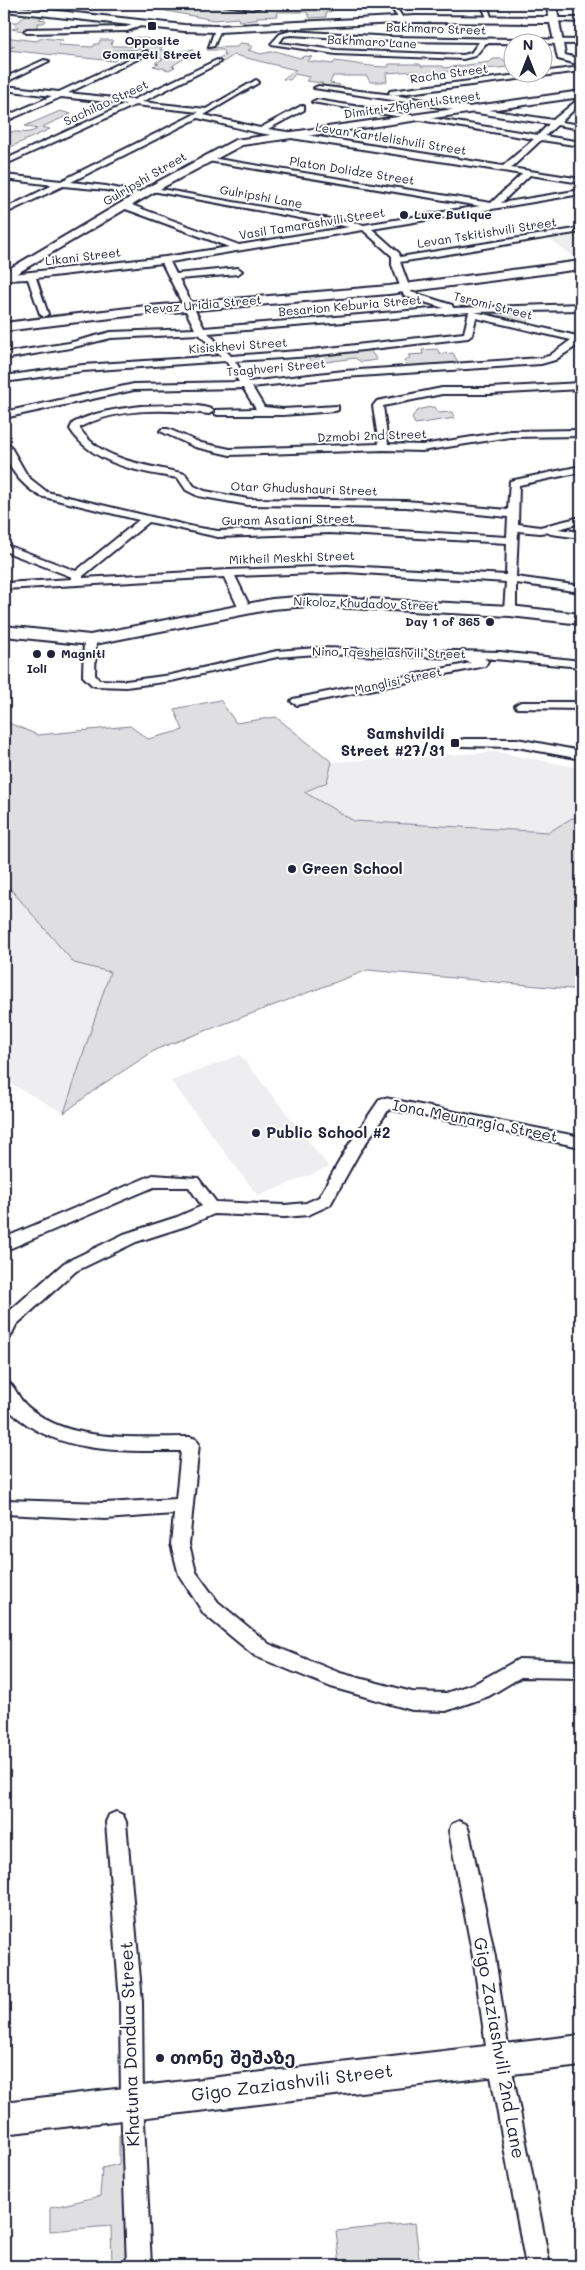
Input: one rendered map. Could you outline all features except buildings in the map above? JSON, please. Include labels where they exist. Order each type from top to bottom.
[{"type":"street","points":[[220,4],[252,6],[265,4]]},
{"type":"street","points":[[391,4],[402,19]]},
{"type":"street","points":[[484,4],[490,19]]},
{"type":"street","points":[[551,4],[562,58],[581,62]]},
{"type":"street","points":[[4,8],[218,29],[402,19],[581,20]]},
{"type":"street","points":[[27,31],[127,29],[144,23]]},
{"type":"street","points":[[211,46],[218,29]]},
{"type":"street","name":"Bakhmaro Street","points":[[291,33],[392,39],[581,42]]},
{"type":"street","name":"Bakhmaro Lane","points":[[291,33],[282,35],[274,45],[336,52],[458,57],[473,55],[484,41]]},
{"type":"street","points":[[4,120],[134,61],[140,55],[146,53]]},
{"type":"street","points":[[4,81],[46,61]]},
{"type":"street","name":"Sachilao Street","points":[[4,163],[190,77],[217,62]]},
{"type":"street","name":"Racha Street","points":[[379,95],[581,69]]},
{"type":"street","points":[[4,212],[207,111],[256,82]]},
{"type":"street","points":[[4,88],[207,111]]},
{"type":"street","points":[[318,88],[379,95],[581,127]]},
{"type":"street","points":[[505,169],[581,99]]},
{"type":"street","name":"Dimitri Zhghenti Street","points":[[246,140],[292,135],[464,109],[581,99]]},
{"type":"street","points":[[318,102],[408,118],[581,144]]},
{"type":"street","name":"Gulripshi Street","points":[[4,277],[152,189],[236,143],[246,140],[301,108]]},
{"type":"street","name":"Levan Kartlelishvili Street","points":[[197,116],[261,130],[581,181]]},
{"type":"street","name":"Platon Dolidze Street","points":[[208,158],[493,206]]},
{"type":"street","points":[[493,206],[528,173]]},
{"type":"street","points":[[4,177],[106,188],[142,196]]},
{"type":"street","name":"Gulripshi Lane","points":[[152,189],[366,228]]},
{"type":"street","name":"Vasil Tamarashvili Street","points":[[165,260],[581,192]]},
{"type":"street","points":[[126,206],[237,247]]},
{"type":"street","points":[[366,228],[396,255],[403,287]]},
{"type":"street","name":"Levan Tskitishvili Street","points":[[396,260],[581,230]]},
{"type":"street","points":[[165,260],[201,331],[229,359],[260,408],[283,412],[335,408]]},
{"type":"street","name":"Likani Street","points":[[4,277],[54,274],[165,260]]},
{"type":"street","name":"Revaz Uridia Street","points":[[4,320],[44,314],[389,290],[581,265]]},
{"type":"street","points":[[54,274],[89,275],[238,271]]},
{"type":"street","points":[[31,276],[44,314]]},
{"type":"street","name":"Tsromi Street","points":[[403,287],[407,294],[456,310],[580,340]]},
{"type":"street","name":"Revaz Uridia Street","points":[[4,327],[187,304]]},
{"type":"street","name":"Besarion Keburia Street","points":[[4,356],[70,345],[111,335],[201,331],[456,310],[581,308]]},
{"type":"street","name":"Kisiskhevi Street","points":[[6,376],[83,368],[311,353],[468,335],[472,314]]},
{"type":"street","name":"Tsaghveri Street","points":[[4,415],[134,387],[246,384],[344,374],[524,364],[552,358],[580,340]]},
{"type":"street","points":[[384,447],[378,406],[380,403],[442,391],[490,391],[581,386]]},
{"type":"street","name":"Otar Ghudushauri Street","points":[[283,412],[214,412],[186,409],[126,410],[86,419],[76,425],[76,432],[88,443],[118,460],[147,471],[181,476],[190,488],[202,494],[224,499],[266,502],[406,504],[513,514]]},
{"type":"street","name":"Dzmobi 2nd Street","points":[[165,432],[198,445],[230,452],[384,447],[422,448],[510,434],[581,433]]},
{"type":"street","name":"Guram Asatiani Street","points":[[5,449],[21,476],[34,489],[44,494],[194,530],[218,534],[329,530],[512,540]]},
{"type":"street","points":[[510,611],[514,483],[581,469]]},
{"type":"street","points":[[4,546],[78,578],[148,518]]},
{"type":"street","points":[[540,530],[581,520]]},
{"type":"street","points":[[513,527],[581,535]]},
{"type":"street","name":"Mikheil Meskhi Street","points":[[4,586],[78,578],[346,569],[511,579],[581,589]]},
{"type":"street","points":[[228,573],[245,609]]},
{"type":"street","name":"Nikoloz Khudadov Street","points":[[4,632],[90,640],[287,602],[330,600],[510,611],[581,618]]},
{"type":"street","name":"Nino Tqeshelashvili Street","points":[[90,640],[89,676],[96,683],[105,684],[126,684],[171,678],[277,654],[345,650],[500,654],[581,664]]},
{"type":"street","name":"Manglisi Street","points":[[297,701],[481,664],[482,661],[438,652]]},
{"type":"street","points":[[521,706],[581,706]]},
{"type":"street","points":[[464,743],[517,743],[581,755]]},
{"type":"street","name":"Iona Meunargia Street","points":[[212,1208],[285,1211],[308,1209],[325,1202],[353,1150],[385,1103],[581,1142]]},
{"type":"street","points":[[4,1245],[128,1190],[154,1181],[193,1182],[212,1208],[183,1221],[130,1238],[70,1267],[9,1321],[4,1332]]},
{"type":"street","points":[[4,1387],[9,1398],[20,1412],[61,1435],[113,1443],[190,1444],[182,1506],[180,1544],[188,1575],[211,1608],[262,1650],[338,1681],[412,1701],[446,1702],[482,1690],[518,1668],[581,1670]]},
{"type":"street","points":[[4,1507],[105,1511],[182,1506]]},
{"type":"street","name":"Khatuna Dondua Street","points":[[116,1822],[131,2002],[132,2101],[139,2266]]},
{"type":"street","name":"Gigo Zaziashvili 2nd Lane","points":[[459,1831],[484,1957],[499,2060],[538,2266]]},
{"type":"street","name":"Gigo Zaziashvili Street","points":[[4,2118],[132,2101],[581,2050]]},
{"type":"shaded area","points":[[95,4],[328,4],[332,11],[326,12],[326,17],[310,18],[307,12],[277,12],[278,16],[257,17],[257,20],[239,21],[238,18],[214,20],[156,9]]},
{"type":"shaded area","points":[[28,13],[46,14],[39,19],[46,20],[44,23],[38,23],[36,29],[23,31],[12,29],[18,27],[12,22],[18,22]]},
{"type":"shaded area","points":[[4,37],[36,41],[42,38],[63,40],[58,45],[93,47],[95,44],[99,44],[100,40],[113,40],[111,44],[113,46],[131,46],[133,42],[130,41],[136,37],[149,39],[144,43],[162,47],[160,50],[179,52],[193,49],[193,55],[190,59],[185,58],[172,66],[175,67],[169,70],[153,66],[159,64],[155,63],[163,59],[150,55],[145,49],[106,51],[101,57],[121,56],[114,61],[7,50],[15,46],[4,43]]},
{"type":"shaded area","points":[[240,43],[249,44],[253,47],[248,50],[261,54],[275,51],[300,58],[305,56],[312,57],[307,61],[333,64],[335,61],[388,67],[389,64],[420,64],[421,66],[443,66],[444,68],[502,59],[502,68],[419,74],[416,71],[386,73],[387,82],[370,82],[367,76],[333,76],[330,83],[340,85],[335,90],[319,87],[323,83],[306,81],[309,77],[295,74],[290,80],[283,79],[296,70],[234,55],[223,62],[216,60],[225,56],[223,50],[207,50],[207,48],[237,47]]},
{"type":"shaded area","points":[[60,111],[71,114],[42,127],[50,129],[4,150],[4,134],[9,132],[24,133],[37,129],[25,126]]},
{"type":"shaded area","points":[[581,234],[581,261],[578,261],[550,239]]},
{"type":"shaded area","points":[[183,302],[185,306],[54,318],[4,326],[4,322],[52,315]]},
{"type":"shaded area","points":[[527,310],[528,324],[480,313],[481,311]]},
{"type":"shaded area","points":[[437,349],[440,354],[453,353],[459,364],[407,368],[404,360],[410,358],[408,355],[423,354],[422,350]]},
{"type":"shaded area","points":[[370,350],[377,360],[361,362],[355,358],[312,364],[307,356]]},
{"type":"shaded area","points":[[434,407],[438,413],[452,412],[455,418],[415,424],[412,418],[416,412],[421,409]]},
{"type":"shaded area","name":"Green School","points":[[220,700],[236,723],[276,717],[332,762],[497,752],[581,768],[581,990],[368,970],[157,1049],[100,1086],[64,1113],[4,1080],[4,721],[38,735],[130,726],[147,740],[183,730],[174,709]]},
{"type":"shaded area","name":"Green School","points":[[220,700],[236,723],[276,717],[332,762],[327,782],[304,792],[354,821],[549,832],[572,818],[581,819],[581,990],[368,970],[157,1049],[100,1086],[64,1113],[110,972],[74,963],[8,886],[4,886],[4,721],[38,735],[130,726],[148,739],[183,730],[174,709]]},
{"type":"shaded area","name":"Public School #2","points":[[240,1055],[329,1167],[258,1196],[171,1081]]},
{"type":"shaded area","points":[[119,2135],[132,2135],[136,2266],[112,2266],[111,2226],[50,2231],[50,2208],[100,2196],[102,2168],[119,2164]]},
{"type":"shaded area","points":[[415,2223],[420,2266],[340,2266],[336,2231]]},
{"type":"place","name":"Opposite Gomareti Street","points":[[152,26]]},
{"type":"place","name":"Luxe Butique","points":[[404,215]]},
{"type":"place","name":"Day 1 of 365","points":[[490,622]]},
{"type":"place","name":"Ioli","points":[[37,654]]},
{"type":"place","name":"Magniti","points":[[51,654]]},
{"type":"place","name":"Samshvildi Street #27/31","points":[[455,743]]},
{"type":"place","name":"Green School","points":[[292,869]]},
{"type":"place","name":"Public School #2","points":[[256,1133]]},
{"type":"place","name":"თონე შეშაზე","points":[[160,2058]]}]
